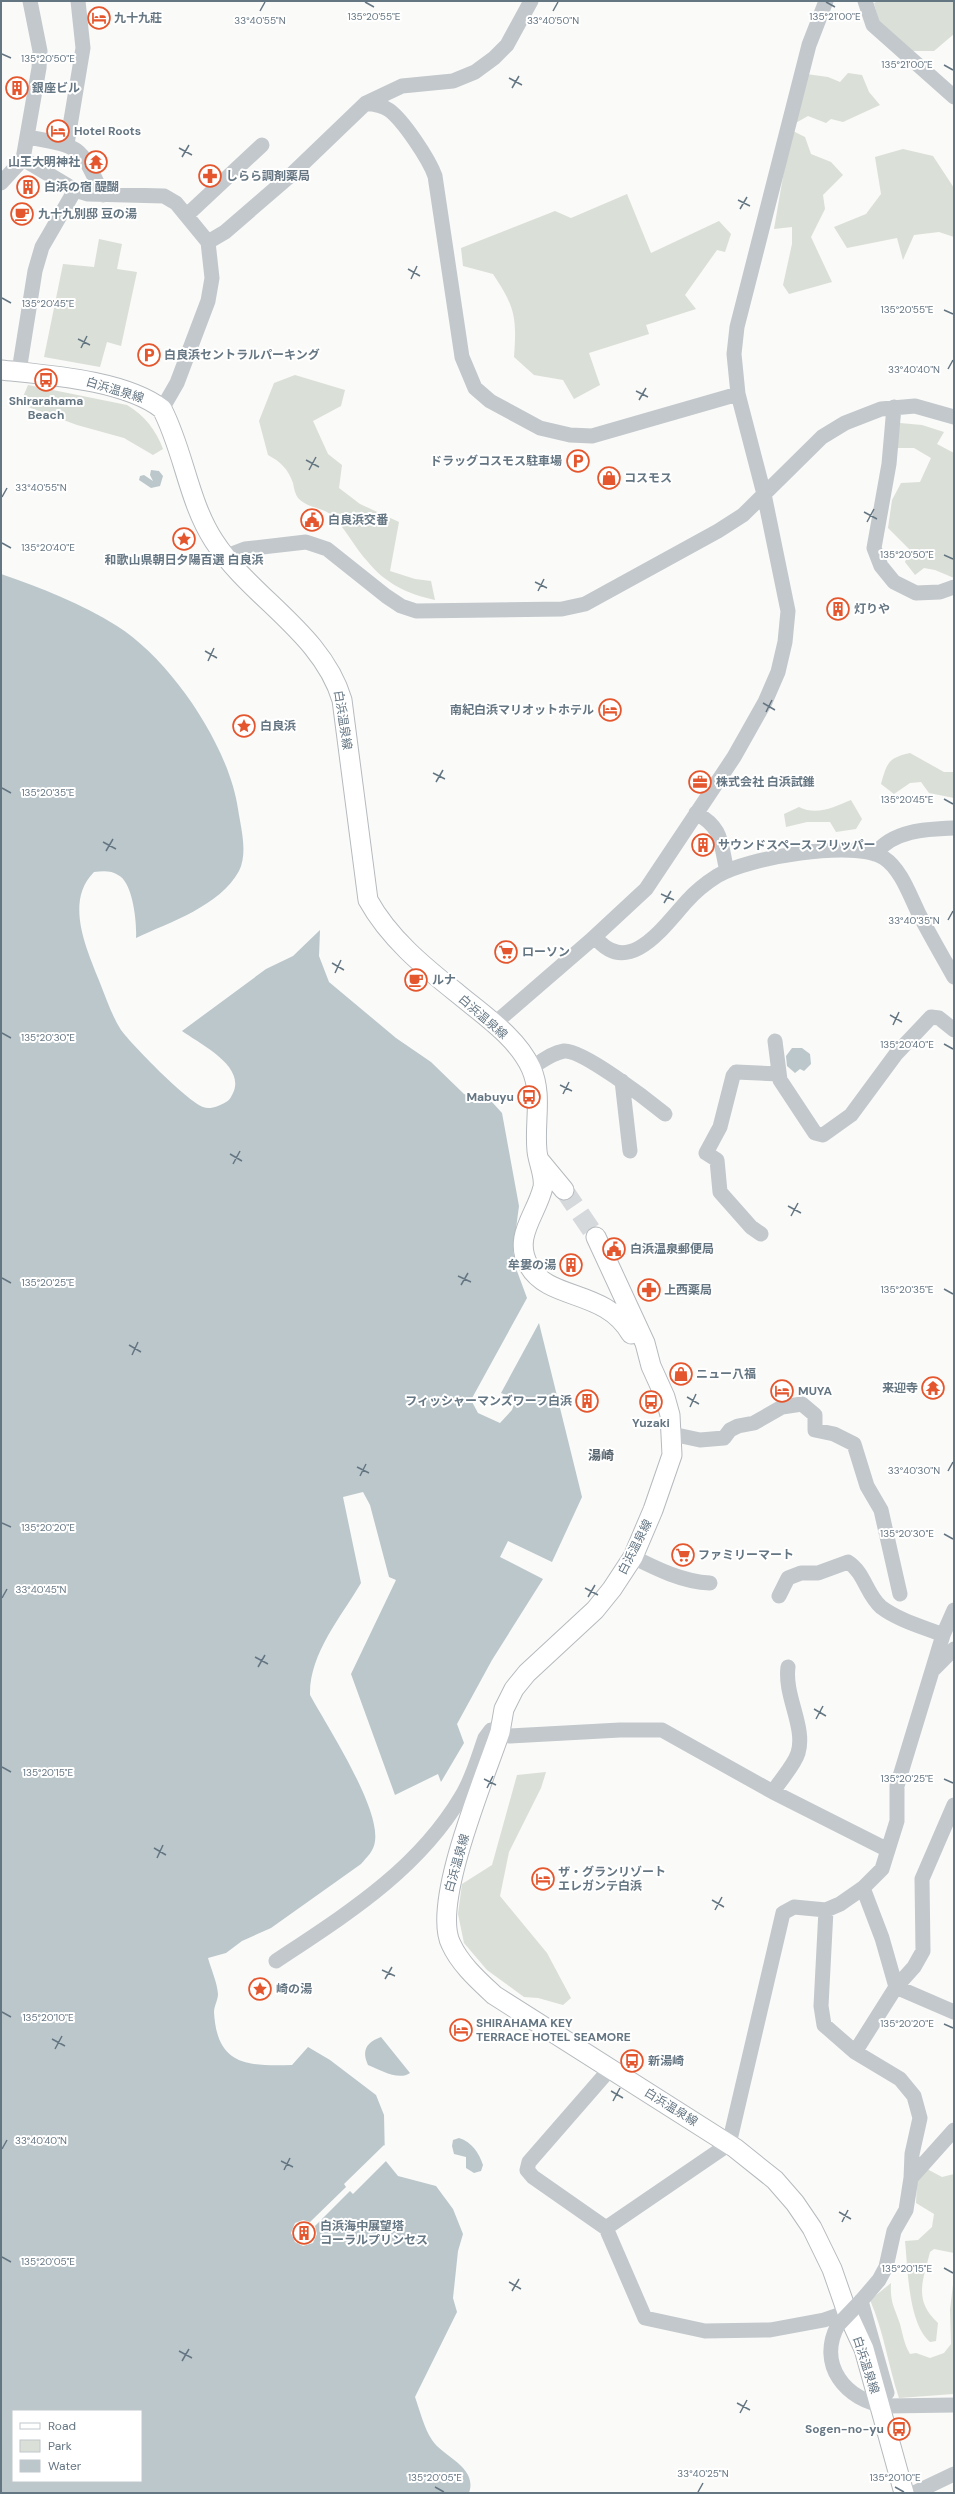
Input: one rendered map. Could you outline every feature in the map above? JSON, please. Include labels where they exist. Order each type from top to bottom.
[{"type":"main road","name":"白浜温泉線","points":[[10,370],[74,378],[103,385],[142,397],[162,409],[198,510],[224,557],[238,574],[307,642],[326,663],[337,682],[342,700],[366,893],[368,900],[381,924],[401,945],[494,1024],[523,1055],[531,1068],[539,1097],[536,1136],[543,1186],[527,1224],[522,1246],[529,1267],[542,1281],[614,1312],[628,1328],[651,1366],[665,1397],[670,1415],[672,1434],[670,1464],[633,1557],[612,1590],[595,1610],[526,1673],[504,1709],[500,1732],[450,1881],[445,1914],[450,1944],[466,1968],[494,1995],[729,2144],[775,2180],[795,2203],[812,2228],[832,2269],[864,2349],[878,2403],[907,2493]]},
{"type":"main road","points":[[539,1160],[564,1190]]},
{"type":"main road","name":"白浜温泉線","points":[[596,1237],[645,1343],[651,1366]]},
{"type":"street","points":[[1,183],[23,159],[28,137],[40,51],[30,1]]},
{"type":"street","points":[[67,144],[83,48],[78,1]]},
{"type":"street","points":[[208,242],[225,232],[291,175],[366,103],[402,86],[453,81],[475,72],[507,45],[531,1]]},
{"type":"street","points":[[494,1024],[595,937],[646,889],[734,757],[764,702],[778,672],[785,642],[788,611],[764,494],[738,394],[734,354],[737,327],[809,45],[826,1]]},
{"type":"street","points":[[865,1],[873,25],[954,97]]},
{"type":"street","points":[[390,110],[393,98],[402,86]]},
{"type":"street","points":[[366,103],[380,105],[390,110],[429,161],[435,176],[462,357],[475,388],[490,402],[540,428],[570,435],[592,436],[738,394]]},
{"type":"street","points":[[28,137],[67,144],[82,153],[103,195]]},
{"type":"street","points":[[187,215],[262,145]]},
{"type":"street","points":[[23,159],[75,190],[103,195],[164,196],[176,203],[208,242],[212,278],[208,301],[177,383],[162,409]]},
{"type":"street","points":[[10,370],[42,247],[75,190]]},
{"type":"street","points":[[224,557],[244,549],[306,542],[327,549],[386,596],[402,606],[416,611],[562,608],[585,604],[718,531],[743,515],[822,437],[845,423],[881,409],[894,407],[915,406],[954,417]]},
{"type":"street","points":[[894,407],[887,479],[874,548],[881,566],[894,582],[916,593],[940,592],[954,587]]},
{"type":"street","points":[[696,813],[711,821],[717,829],[727,871]]},
{"type":"street","points":[[876,854],[880,848],[914,831],[954,828]]},
{"type":"street","points":[[595,937],[602,946],[619,953],[640,947],[667,926],[696,892],[727,871],[778,856],[815,851],[853,850],[876,854],[885,858],[902,881],[954,977]]},
{"type":"street","points":[[775,1041],[780,1080],[815,1133],[823,1135],[851,1115],[896,1054],[931,1017],[939,1018],[954,1030]]},
{"type":"street","points":[[531,1068],[552,1054],[565,1051],[577,1055],[622,1081],[665,1114]]},
{"type":"street","points":[[761,1234],[751,1227],[720,1192],[717,1160],[706,1153],[720,1127],[733,1076],[736,1072],[780,1074]]},
{"type":"street","points":[[622,1081],[630,1151]]},
{"type":"street","points":[[672,1434],[700,1440],[724,1438],[738,1426],[754,1423],[782,1407],[802,1404],[815,1415],[815,1430],[834,1434],[854,1444],[867,1486],[881,1510],[900,1594]]},
{"type":"street","points":[[633,1557],[656,1568],[694,1582],[710,1583]]},
{"type":"street","points":[[779,1596],[788,1578],[801,1573],[818,1573],[848,1562],[857,1568],[871,1595],[881,1606],[943,1635]]},
{"type":"street","points":[[606,2228],[729,2144],[783,1913],[794,1907],[826,1910],[840,1904],[864,1888],[882,1869],[897,1822],[897,1786],[943,1635],[954,1610]]},
{"type":"street","points":[[932,1671],[954,1649]]},
{"type":"street","points":[[773,1792],[798,1753],[800,1734],[786,1680],[788,1667]]},
{"type":"street","points":[[276,1961],[353,1910],[381,1889],[424,1848],[462,1797],[485,1738],[491,1730],[510,1736],[620,1730],[662,1730],[773,1792],[888,1850]]},
{"type":"street","points":[[855,2052],[896,1987],[914,1967],[923,1951],[922,1879],[954,1804]]},
{"type":"street","points":[[864,1888],[882,1938],[896,1987]]},
{"type":"street","points":[[826,1910],[821,2006],[824,2025],[855,2052],[900,2080],[914,2096],[920,2118],[912,2154],[911,2178],[906,2210],[894,2231],[886,2267],[879,2280],[849,2312],[832,2337],[830,2348],[834,2371],[846,2388],[878,2403],[954,2405]]},
{"type":"street","points":[[896,1987],[954,2012]]},
{"type":"street","points":[[610,2069],[529,2162],[527,2170],[532,2177],[606,2228],[645,2318],[705,2331],[770,2330],[824,2320],[849,2312]]},
{"type":"street","points":[[911,2178],[954,2130]]},
{"type":"street","points":[[907,2493],[954,2474]]},
{"type":"green space","points":[[878,1],[954,1],[954,34],[934,51],[911,51],[879,22],[874,3]]},
{"type":"green space","points":[[848,73],[862,75],[869,92],[880,105],[843,122],[831,119],[826,123],[808,116],[792,125],[806,74],[828,77],[840,82]]},
{"type":"green space","points":[[791,130],[805,137],[811,154],[831,162],[843,175],[823,195],[825,209],[811,237],[832,282],[789,294],[783,285],[792,244],[792,227],[774,229]]},
{"type":"green space","points":[[903,149],[933,156],[954,188],[954,237],[939,232],[914,235],[903,260],[897,238],[847,248],[834,227],[866,214],[881,194],[875,157]]},
{"type":"green space","points":[[627,194],[651,253],[719,221],[731,234],[725,252],[717,250],[685,295],[696,309],[646,325],[649,334],[589,353],[600,385],[574,399],[563,380],[534,375],[514,357],[515,332],[513,313],[506,295],[493,274],[463,266],[461,248],[555,211],[571,218]]},
{"type":"green space","points":[[99,239],[122,244],[117,269],[137,272],[121,346],[107,342],[100,367],[44,357],[63,264],[94,267]]},
{"type":"green space","points":[[295,375],[345,390],[341,406],[313,421],[328,454],[342,465],[339,488],[360,504],[399,522],[390,571],[415,579],[431,581],[435,600],[416,595],[398,587],[375,570],[336,519],[330,514],[306,504],[298,498],[291,478],[286,470],[277,460],[268,455],[259,421],[274,383]]},
{"type":"green space","points":[[28,385],[127,405],[149,424],[163,449],[153,455],[124,438],[77,425],[20,404]]},
{"type":"green space","points":[[900,423],[922,425],[944,432],[937,444],[954,453],[954,578],[935,570],[924,568],[915,575],[905,562],[910,550],[888,528],[892,500],[901,483],[920,482],[931,458],[914,448],[895,448]]},
{"type":"green space","points":[[910,753],[944,772],[954,772],[954,798],[929,793],[921,782],[910,783],[894,794],[881,784],[887,766],[890,762],[897,757]]},
{"type":"green space","points":[[851,800],[862,819],[856,829],[836,832],[830,822],[807,822],[786,827],[784,814],[799,807],[806,810],[819,811],[832,808]]},
{"type":"green space","points":[[546,1772],[541,1788],[509,1852],[500,1896],[547,1953],[571,1998],[563,2005],[538,1998],[524,1997],[487,1970],[464,1943],[458,1914],[462,1884],[492,1865],[517,1775]]},
{"type":"green space","points":[[927,2169],[942,2177],[954,2174],[954,2253],[934,2249],[930,2252],[923,2281],[922,2290],[925,2306],[930,2315],[938,2323],[936,2341],[930,2342],[917,2322],[913,2309],[908,2280],[905,2241],[918,2240],[932,2227],[934,2214],[916,2203],[917,2181]]},
{"type":"green space","points":[[954,2276],[954,2394],[899,2398],[879,2324],[870,2300],[891,2283],[893,2304],[910,2354],[916,2353],[930,2358],[944,2353],[951,2344],[950,2310]]},
{"type":"water","points":[[151,470],[159,471],[163,476],[160,486],[151,488],[139,480],[140,476],[144,475],[153,481],[150,475]]},
{"type":"water","points":[[1,574],[75,603],[117,626],[137,641],[177,682],[194,707],[210,732],[223,759],[232,784],[242,832],[243,856],[239,871],[231,883],[220,894],[193,912],[136,938],[135,913],[131,894],[123,879],[118,875],[112,872],[94,872],[85,884],[80,897],[79,912],[81,926],[89,956],[115,1019],[121,1030],[136,1048],[195,1103],[209,1108],[227,1101],[233,1093],[235,1083],[233,1074],[219,1057],[182,1031],[266,969],[293,956],[320,930],[319,956],[329,982],[396,1038],[431,1062],[464,1094],[492,1102],[502,1113],[519,1206],[513,1251],[517,1271],[527,1298],[471,1400],[478,1413],[500,1423],[512,1410],[516,1399],[501,1393],[539,1323],[582,1497],[552,1562],[508,1541],[500,1557],[543,1579],[492,1660],[457,1724],[464,1743],[441,1782],[438,1774],[395,1795],[351,1674],[396,1580],[389,1577],[370,1505],[363,1492],[343,1497],[361,1583],[320,1651],[311,1680],[310,1695],[351,1767],[361,1788],[374,1826],[374,1845],[370,1854],[361,1864],[271,1928],[242,1941],[226,1953],[208,1958],[218,1994],[214,2012],[216,2030],[221,2043],[228,2053],[237,2059],[248,2063],[261,2065],[292,2065],[308,2047],[330,2060],[376,2095],[384,2115],[385,2160],[398,2176],[436,2186],[453,2209],[463,2234],[458,2251],[453,2298],[457,2312],[415,2397],[424,2425],[432,2440],[458,2463],[469,2476],[469,2493],[1,2493]]},
{"type":"water","points":[[792,1048],[802,1048],[810,1054],[811,1064],[804,1071],[800,1069],[795,1073],[787,1066],[786,1056]]},
{"type":"water","points":[[381,2037],[410,2073],[400,2076],[384,2072],[368,2065],[365,2051],[372,2041]]},
{"type":"water","points":[[459,2138],[468,2142],[477,2152],[483,2165],[481,2171],[474,2173],[466,2168],[466,2157],[454,2154],[452,2146],[453,2140]]},
{"type":"pier","points":[[384,2145],[387,2147],[387,2160],[353,2194],[350,2191],[315,2226],[317,2234],[313,2243],[303,2246],[295,2242],[291,2233],[295,2223],[303,2220],[310,2222],[346,2187],[344,2184]]},
{"type":"tunnel","points":[[564,1190],[596,1237]]},
{"type":"place","name":"九十九莊","points":[[99,18]]},
{"type":"place","name":"銀座ビル","points":[[17,88]]},
{"type":"place","name":"Hotel Roots","points":[[58,131]]},
{"type":"place","name":"山王大明神社","points":[[96,162]]},
{"type":"place","name":"しらら調剤薬局","points":[[210,176]]},
{"type":"place","name":"白浜の宿 醍醐","points":[[28,187]]},
{"type":"place","name":"九十九別邸 豆の湯","points":[[22,214]]},
{"type":"place","name":"白良浜セントラルパーキング","points":[[149,355]]},
{"type":"place","name":"Shirarahama Beach","points":[[46,380]]},
{"type":"place","name":"ドラッグコスモス駐車場","points":[[578,461]]},
{"type":"place","name":"コスモス","points":[[609,478]]},
{"type":"place","name":"白良浜交番","points":[[312,520]]},
{"type":"place","name":"和歌山県朝日夕陽百選 白良浜","points":[[184,539]]},
{"type":"place","name":"灯りや","points":[[838,609]]},
{"type":"place","name":"南紀白浜マリオットホテル","points":[[610,710]]},
{"type":"place","name":"白良浜","points":[[244,726]]},
{"type":"place","name":"株式会社 白浜試錐","points":[[700,782]]},
{"type":"place","name":"サウンドスペース フリッパー","points":[[703,845]]},
{"type":"place","name":"ローソン","points":[[506,952]]},
{"type":"place","name":"ルナ","points":[[416,980]]},
{"type":"place","name":"Mabuyu","points":[[529,1097]]},
{"type":"place","name":"白浜温泉郵便局","points":[[614,1249]]},
{"type":"place","name":"牟婁の湯","points":[[571,1265]]},
{"type":"place","name":"上西薬局","points":[[649,1290]]},
{"type":"place","name":"ニュー八福","points":[[681,1374]]},
{"type":"place","name":"来迎寺","points":[[933,1388]]},
{"type":"place","name":"MUYA","points":[[782,1391]]},
{"type":"place","name":"フィッシャーマンズワーフ白浜","points":[[587,1401]]},
{"type":"place","name":"Yuzaki","points":[[651,1402]]},
{"type":"place","name":"ファミリーマート","points":[[683,1555]]},
{"type":"place","name":"ザ・グランリゾート エレガンテ白浜","points":[[543,1879]]},
{"type":"place","name":"崎の湯","points":[[260,1989]]},
{"type":"place","name":"SHIRAHAMA KEY TERRACE HOTEL SEAMORE","points":[[461,2030]]},
{"type":"place","name":"新湯崎","points":[[632,2061]]},
{"type":"place","name":"白浜海中展望塔 コーラルプリンセス","points":[[304,2233]]},
{"type":"place","name":"Sogen-no-yu","points":[[899,2429]]},
{"type":"district","name":"湯崎","points":[[601,1455]]}]
